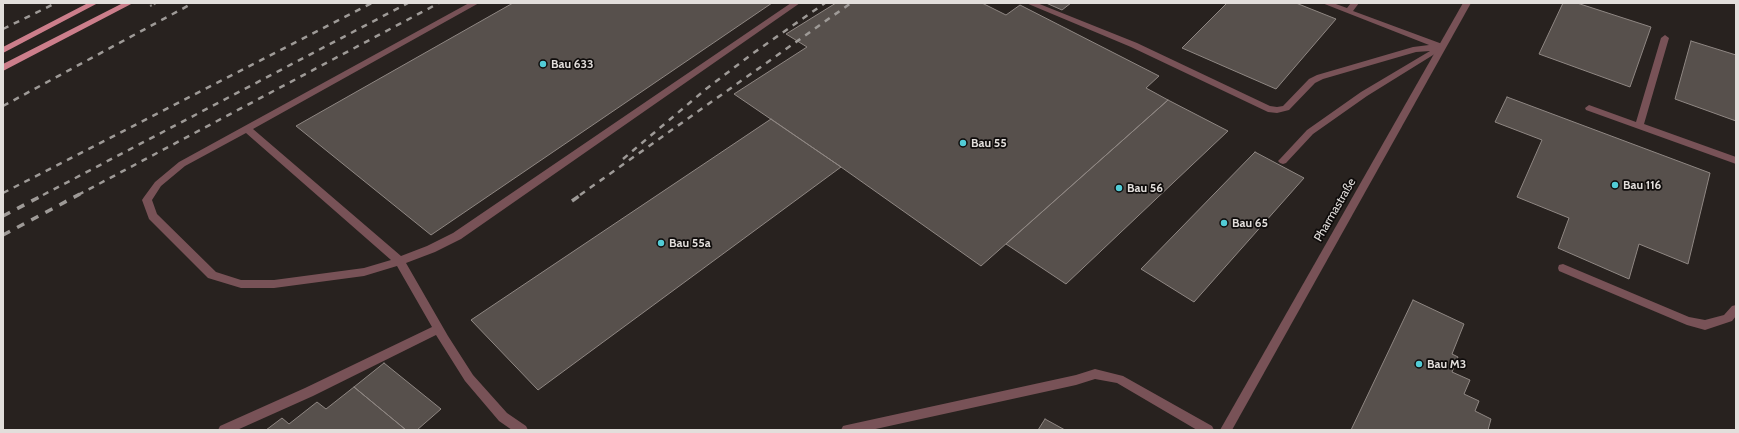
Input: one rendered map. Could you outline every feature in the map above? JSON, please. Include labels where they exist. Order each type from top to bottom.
[{"type":"main road","points":[[3,50],[94,3]]},
{"type":"main road","points":[[3,68],[129,3]]},
{"type":"street","points":[[475,3],[182,164],[158,184],[147,200],[153,216],[212,275],[241,284],[274,284],[364,272],[400,261],[431,249],[457,236],[796,3]]},
{"type":"street","points":[[1030,3],[1134,45],[1268,109],[1277,110],[1286,108],[1312,81],[1320,77],[1416,49],[1442,47]]},
{"type":"street","points":[[1326,3],[1442,47]]},
{"type":"street","points":[[1349,11],[1355,3]]},
{"type":"street","name":"Pharmastraße","points":[[1226,430],[1467,3]]},
{"type":"street","points":[[1639,126],[1665,38]]},
{"type":"street","points":[[1282,160],[1310,132],[1341,110],[1364,94],[1442,47]]},
{"type":"street","points":[[1589,108],[1736,161]]},
{"type":"street","points":[[248,129],[400,261],[438,329],[469,378],[503,417],[522,430]]},
{"type":"street","points":[[1563,268],[1687,321],[1705,325],[1728,318],[1736,309]]},
{"type":"street","points":[[224,430],[309,392],[438,329]]},
{"type":"street","points":[[847,430],[1076,380],[1095,374],[1119,379],[1208,430]]},
{"type":"building","name":"Bau 633","points":[[513,3],[772,3],[431,235],[296,126]]},
{"type":"building","name":"Bau 55","points":[[836,3],[982,3],[1006,15],[1020,5],[1159,76],[1146,88],[1168,100],[981,266],[841,167],[734,94],[807,47],[786,34]]},
{"type":"building","points":[[1046,3],[1071,3],[1062,10]]},
{"type":"building","points":[[1227,3],[1296,3],[1336,19],[1276,89],[1182,48]]},
{"type":"building","points":[[1563,3],[1577,3],[1651,27],[1630,87],[1539,54]]},
{"type":"building","points":[[1691,41],[1736,55],[1736,121],[1675,99]]},
{"type":"building","name":"Bau 116","points":[[1507,97],[1710,173],[1688,264],[1639,244],[1629,279],[1558,248],[1569,218],[1517,197],[1542,140],[1495,122]]},
{"type":"building","name":"Bau 56","points":[[1168,100],[1228,131],[1066,284],[1006,244]]},
{"type":"building","name":"Bau 55a","points":[[771,119],[841,167],[538,390],[471,320]]},
{"type":"building","name":"Bau 65","points":[[1255,152],[1304,178],[1194,302],[1141,269]]},
{"type":"building","name":"Bau M3","points":[[1413,300],[1464,324],[1452,354],[1458,357],[1452,372],[1470,380],[1464,394],[1479,401],[1475,411],[1491,419],[1488,430],[1351,430]]},
{"type":"building","points":[[384,363],[441,409],[417,430],[406,430],[354,387]]},
{"type":"building","points":[[354,387],[406,430],[266,430],[282,418],[289,424],[317,402],[326,409]]},
{"type":"building","points":[[1045,419],[1065,430],[1038,430]]},
{"type":"railway","points":[[3,29],[56,3]]},
{"type":"railway","points":[[3,106],[193,3]]},
{"type":"railway","points":[[3,193],[372,3]]},
{"type":"railway","points":[[43,195],[408,3]]},
{"type":"railway","points":[[78,195],[439,3]]},
{"type":"railway","points":[[623,159],[706,89],[752,54],[825,3]]},
{"type":"railway","points":[[580,195],[851,3]]},
{"type":"railway","points":[[3,216],[45,194]]},
{"type":"railway","points":[[3,235],[80,194]]},
{"type":"railway","points":[[572,201],[582,194]]},
{"type":"place","name":"Bau 633","points":[[543,64]]},
{"type":"place","name":"Bau 55","points":[[963,143]]},
{"type":"place","name":"Bau 116","points":[[1615,185]]},
{"type":"place","name":"Bau 56","points":[[1119,188]]},
{"type":"place","name":"Bau 65","points":[[1224,223]]},
{"type":"place","name":"Bau 55a","points":[[661,243]]},
{"type":"place","name":"Bau M3","points":[[1419,364]]}]
